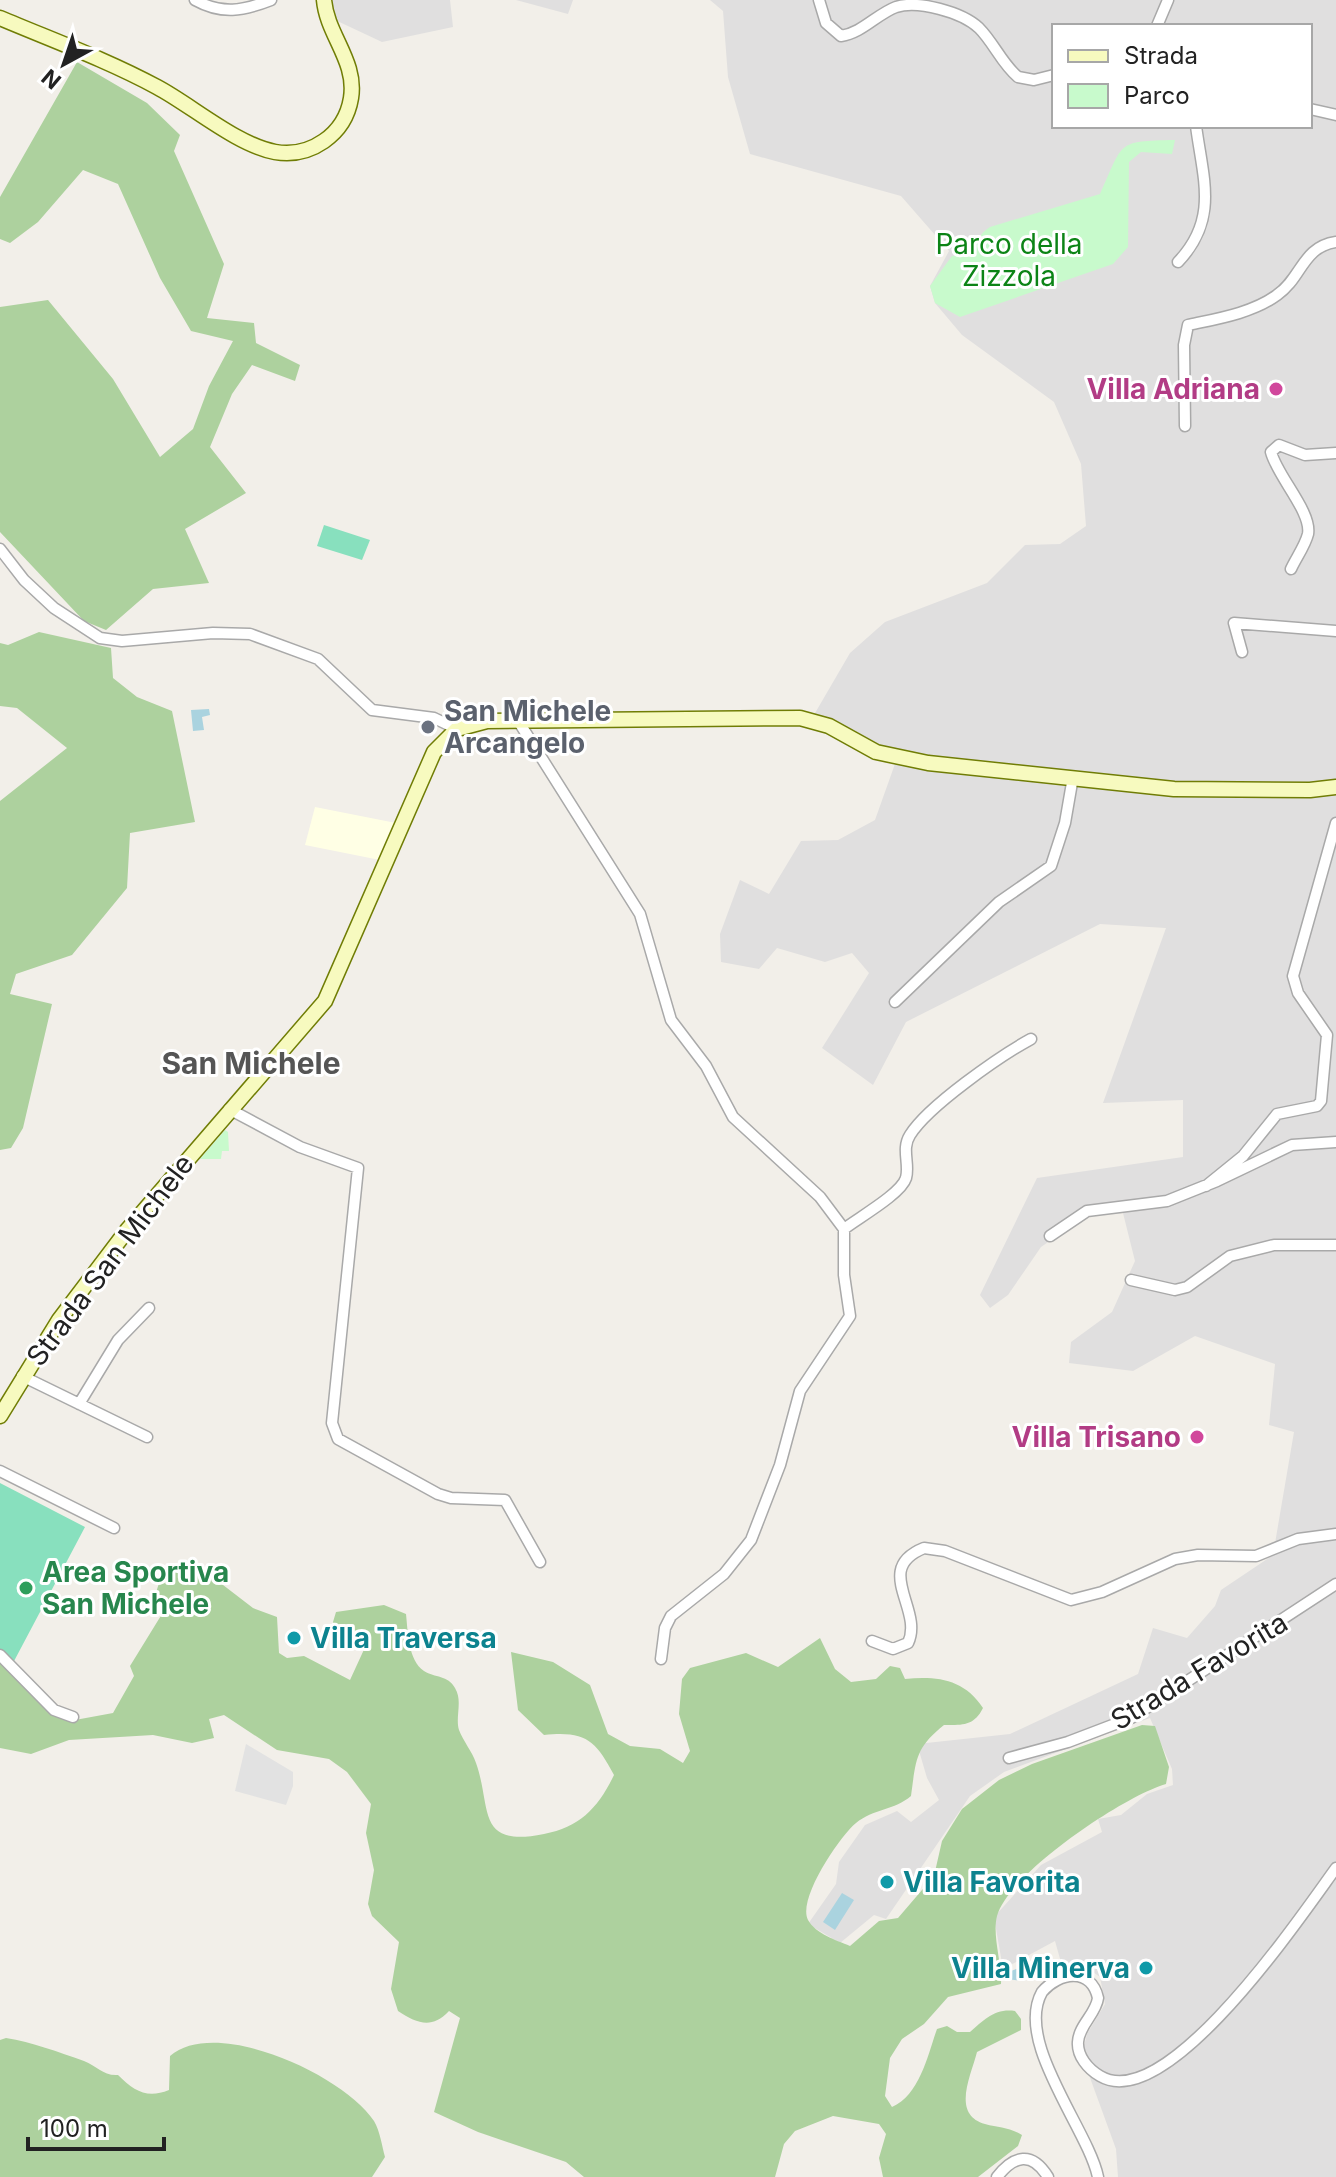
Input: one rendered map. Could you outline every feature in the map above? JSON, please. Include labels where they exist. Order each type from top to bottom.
[{"type":"street","points":[[195,0],[215,10],[230,11],[245,11],[271,0]]},
{"type":"street","points":[[0,18],[144,80],[261,147],[294,152],[323,142],[339,126],[351,100],[347,61],[325,17],[324,0]]},
{"type":"street","points":[[1158,24],[1168,0]]},
{"type":"street","points":[[816,2],[826,23],[841,36],[853,33],[899,5],[914,4],[948,12],[979,28],[1018,77],[1034,80],[1052,76]]},
{"type":"street","points":[[1312,109],[1336,115]]},
{"type":"street","points":[[1178,262],[1201,232],[1206,211],[1196,128]]},
{"type":"street","points":[[1185,426],[1184,345],[1188,325],[1226,317],[1275,297],[1313,250],[1336,242]]},
{"type":"street","points":[[1291,569],[1309,530],[1306,517],[1278,471],[1271,452],[1279,445],[1305,455],[1336,453]]},
{"type":"street","points":[[0,540],[17,563],[19,572]]},
{"type":"street","points":[[0,549],[54,608],[100,638],[122,641],[213,633],[250,634],[318,659],[372,710],[434,718],[457,729],[517,719],[800,718],[819,722],[888,755],[953,766],[1186,790],[1310,790],[1336,787]]},
{"type":"street","points":[[1242,652],[1234,623],[1336,631]]},
{"type":"street","points":[[517,719],[640,914],[671,1020],[706,1066],[733,1117],[811,1188],[844,1229],[844,1275],[850,1316],[800,1391],[780,1465],[751,1540],[724,1574],[671,1616],[665,1628],[661,1659]]},
{"type":"street","name":"Strada San Michele","points":[[0,1416],[22,1376],[128,1229],[331,992],[434,752],[457,729]]},
{"type":"street","points":[[895,1002],[975,923],[1051,866],[1065,823],[1073,777]]},
{"type":"street","points":[[1206,1186],[1243,1156],[1277,1114],[1317,1106],[1321,1101],[1327,1035],[1298,993],[1293,976],[1336,823]]},
{"type":"street","points":[[844,1229],[900,1187],[906,1179],[906,1144],[920,1123],[995,1061],[1031,1039]]},
{"type":"street","points":[[229,1109],[300,1147],[358,1168],[332,1423],[338,1439],[438,1494],[505,1500],[540,1562]]},
{"type":"street","points":[[1050,1236],[1087,1211],[1167,1201],[1292,1145],[1336,1142]]},
{"type":"street","points":[[1131,1280],[1175,1290],[1187,1287],[1230,1256],[1244,1252],[1299,1243],[1336,1245]]},
{"type":"street","points":[[79,1404],[118,1340],[149,1308]]},
{"type":"street","points":[[22,1376],[147,1437]]},
{"type":"street","points":[[0,1471],[114,1528]]},
{"type":"street","points":[[872,1641],[893,1649],[908,1643],[911,1628],[899,1573],[906,1559],[924,1548],[945,1551],[1071,1600],[1102,1592],[1175,1559],[1198,1555],[1256,1556],[1298,1539],[1336,1534]]},
{"type":"street","name":"Strada Favorita","points":[[1009,1758],[1068,1742],[1131,1718],[1336,1584]]},
{"type":"street","points":[[0,1655],[54,1710],[73,1717]]},
{"type":"street","points":[[1098,2177],[1092,2156],[1053,2082],[1036,2018],[1042,1992],[1062,1977],[1082,1976],[1092,1982],[1098,1998],[1080,2033],[1079,2050],[1083,2062],[1102,2078],[1111,2081],[1141,2076],[1171,2060],[1217,2020],[1271,1956],[1336,1868]]},
{"type":"street","points":[[997,2177],[1007,2163],[1020,2157],[1033,2160],[1048,2177]]},
{"type":"shaded area","points":[[318,0],[450,0],[453,27],[382,42],[333,19]]},
{"type":"shaded area","points":[[516,0],[573,0],[568,14]]},
{"type":"shaded area","points":[[710,0],[1336,0],[1336,2177],[1118,2177],[1116,2149],[1089,2075],[1084,2046],[1087,2034],[1105,2004],[1100,1977],[1080,1963],[1062,1966],[1055,1941],[1003,1969],[994,1917],[1041,1865],[1102,1832],[1098,1819],[1121,1815],[1147,1794],[1173,1785],[1172,1769],[1150,1718],[1004,1772],[970,1796],[886,1919],[874,1915],[840,1943],[808,1924],[836,1884],[839,1862],[865,1825],[897,1811],[911,1822],[939,1800],[927,1778],[917,1744],[1010,1734],[1138,1674],[1153,1628],[1187,1638],[1215,1606],[1221,1590],[1273,1555],[1294,1432],[1269,1425],[1275,1364],[1195,1336],[1133,1371],[1069,1363],[1071,1342],[1112,1312],[1135,1261],[1123,1213],[1086,1216],[1041,1247],[1008,1295],[990,1308],[980,1295],[1037,1178],[1183,1157],[1183,1100],[1103,1103],[1166,928],[1100,924],[906,1022],[873,1085],[822,1048],[869,973],[852,953],[825,962],[777,948],[759,969],[721,962],[720,934],[740,880],[769,894],[801,841],[838,840],[875,820],[896,761],[854,749],[811,720],[850,653],[885,622],[987,583],[1025,545],[1060,544],[1086,526],[1081,464],[1054,402],[962,335],[935,303],[930,286],[949,251],[901,196],[750,154],[728,77],[723,11]]},
{"type":"shaded area","points":[[315,807],[396,823],[380,860],[305,845]]},
{"type":"shaded area","points":[[246,1744],[293,1772],[293,1786],[286,1805],[235,1791]]},
{"type":"green space","points":[[77,62],[147,103],[180,135],[174,151],[224,264],[207,318],[254,323],[256,343],[300,365],[295,381],[252,365],[232,394],[210,447],[246,493],[185,529],[209,583],[153,589],[106,630],[84,621],[0,532],[0,307],[48,300],[113,379],[160,457],[193,429],[209,386],[233,341],[191,331],[160,278],[118,184],[83,170],[38,222],[10,243],[0,239],[0,197]]},
{"type":"green space","name":"Parco della Zizzola","points":[[1175,140],[1172,154],[1141,152],[1129,162],[1128,247],[1113,264],[960,317],[935,303],[930,286],[952,256],[972,250],[979,237],[990,227],[1100,194],[1118,154],[1124,148],[1141,142]]},
{"type":"green space","points":[[324,525],[370,540],[362,560],[317,546]]},
{"type":"green space","points":[[39,632],[111,648],[113,678],[137,697],[172,711],[195,822],[130,833],[127,888],[72,955],[16,974],[10,994],[52,1004],[23,1128],[11,1148],[0,1150],[0,801],[67,748],[17,708],[0,706],[0,643],[8,645]]},
{"type":"green space","points":[[225,1130],[228,1132],[229,1151],[222,1151],[221,1159],[200,1159]]},
{"type":"green space","name":"Area Sportiva San Michele","points":[[0,1483],[85,1527],[13,1663],[0,1650]]},
{"type":"green space","points":[[184,1561],[197,1565],[253,1608],[277,1617],[279,1653],[287,1658],[304,1656],[350,1680],[367,1643],[339,1636],[333,1622],[336,1612],[384,1605],[406,1614],[415,1660],[424,1671],[449,1681],[457,1693],[459,1730],[476,1763],[490,1821],[496,1830],[507,1835],[522,1837],[544,1834],[578,1821],[594,1806],[614,1775],[601,1753],[588,1740],[570,1735],[544,1735],[518,1710],[511,1652],[553,1662],[590,1685],[608,1734],[630,1746],[660,1749],[683,1763],[690,1751],[679,1714],[682,1679],[690,1668],[746,1653],[778,1667],[820,1638],[835,1669],[851,1682],[876,1679],[890,1666],[900,1668],[905,1679],[939,1679],[958,1685],[976,1698],[983,1708],[980,1714],[967,1723],[944,1725],[934,1733],[918,1756],[911,1796],[856,1823],[831,1854],[814,1884],[806,1910],[808,1920],[821,1933],[850,1946],[879,1921],[898,1918],[934,1876],[942,1841],[962,1809],[999,1780],[1032,1764],[1142,1725],[1155,1726],[1169,1767],[1166,1784],[1147,1791],[1097,1820],[1070,1838],[1023,1879],[1006,1898],[997,1916],[1001,1984],[948,1997],[924,2024],[902,2039],[890,2058],[885,2096],[892,2107],[902,2101],[916,2084],[937,2029],[947,2026],[957,2032],[970,2032],[996,2013],[1015,2011],[1021,2019],[1021,2030],[977,2052],[966,2103],[975,2119],[1022,2135],[1018,2146],[978,2177],[883,2177],[879,2158],[886,2134],[879,2124],[833,2116],[795,2131],[784,2144],[775,2177],[584,2177],[566,2162],[478,2132],[434,2112],[460,2018],[449,2011],[436,2021],[424,2023],[398,2011],[391,1989],[399,1942],[372,1916],[368,1904],[374,1870],[366,1833],[371,1804],[347,1772],[329,1759],[277,1750],[224,1715],[209,1719],[214,1738],[192,1743],[153,1735],[69,1740],[31,1754],[0,1748],[0,1663],[52,1712],[75,1720],[113,1713],[134,1676],[130,1666],[162,1614],[154,1602],[160,1581],[166,1572]]},
{"type":"green space","points":[[6,2038],[84,2061],[104,2072],[118,2075],[135,2089],[154,2094],[169,2090],[170,2056],[191,2045],[218,2043],[248,2047],[309,2070],[359,2104],[376,2125],[385,2157],[372,2177],[0,2177],[0,2040]]},
{"type":"water","points":[[209,709],[210,715],[202,717],[204,730],[193,731],[191,710]]},
{"type":"water","points":[[842,1893],[854,1900],[835,1930],[823,1922]]},
{"type":"water","points":[[1031,1963],[1037,1970],[1026,1978],[1014,1980],[1006,1977],[1006,1973]]},
{"type":"place","name":"Villa Adriana","points":[[1276,389]]},
{"type":"place","name":"San Michele Arcangelo","points":[[428,727]]},
{"type":"place","name":"Villa Trisano","points":[[1197,1437]]},
{"type":"place","name":"Area Sportiva San Michele","points":[[26,1588]]},
{"type":"place","name":"Villa Traversa","points":[[294,1638]]},
{"type":"place","name":"Villa Favorita","points":[[887,1882]]},
{"type":"place","name":"Villa Minerva","points":[[1146,1968]]},
{"type":"district","name":"San Michele","points":[[251,1064]]}]
